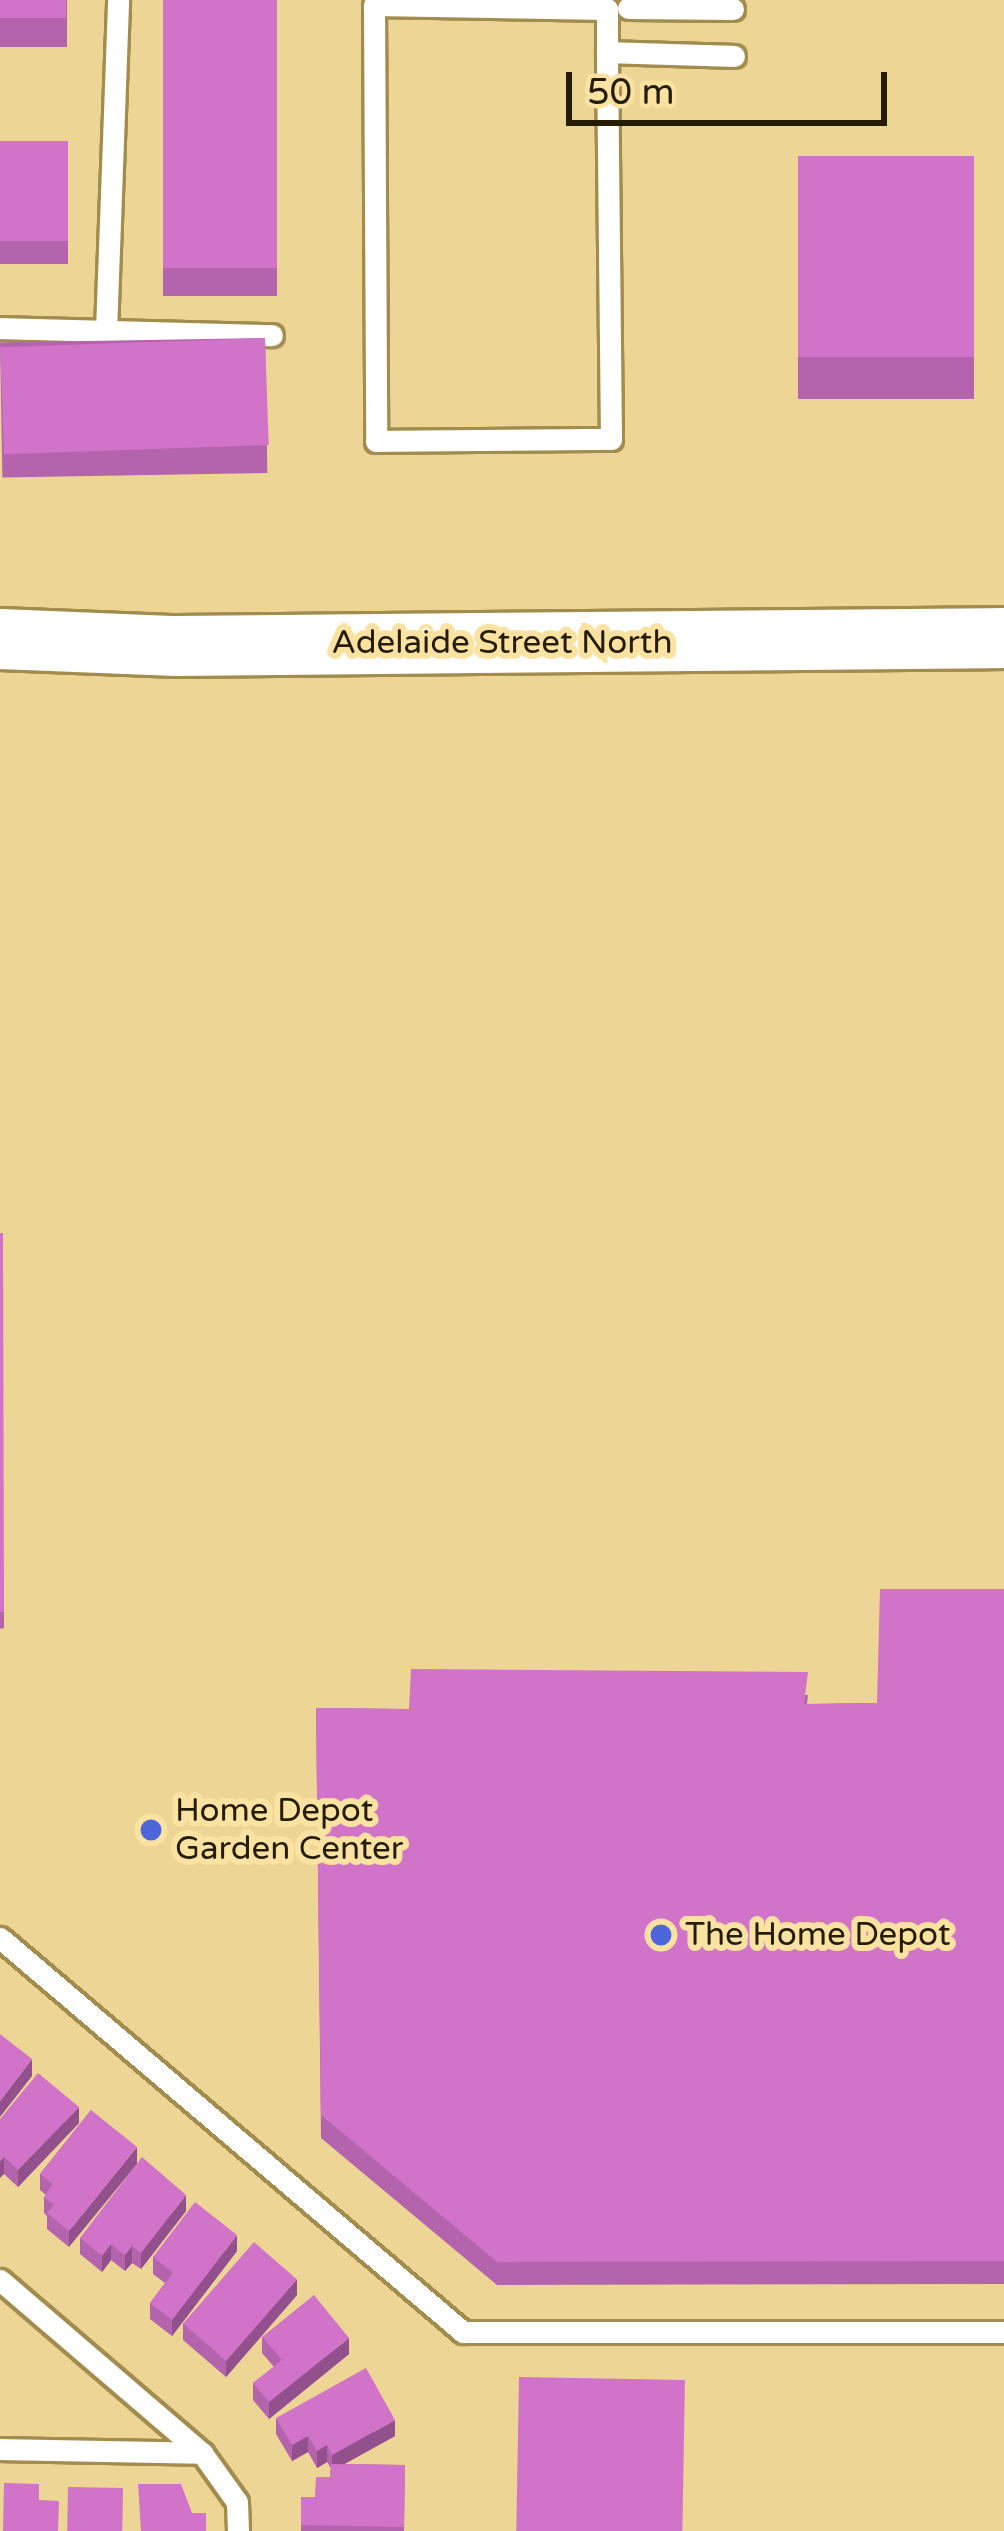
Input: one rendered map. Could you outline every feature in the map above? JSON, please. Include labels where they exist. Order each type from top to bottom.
[{"type":"main road","name":"Adelaide Street North","points":[[0,639],[200,646],[1004,638]]},
{"type":"lane","points":[[106,331],[118,0]]},
{"type":"lane","points":[[374,5],[607,9],[607,52],[610,439],[376,441],[374,5]]},
{"type":"lane","points":[[628,8],[733,9]]},
{"type":"lane","points":[[607,52],[734,56]]},
{"type":"lane","points":[[0,328],[272,334]]},
{"type":"lane","points":[[0,1938],[463,2332],[1004,2332]]},
{"type":"lane","points":[[0,2280],[202,2453],[238,2502],[238,2531]]},
{"type":"lane","points":[[0,2449],[202,2453]]},
{"type":"building","points":[[0,0],[66,0],[66,18],[0,18]]},
{"type":"building","points":[[163,0],[277,0],[277,268],[163,268]]},
{"type":"building","points":[[0,141],[68,141],[68,241],[0,241]]},
{"type":"building","points":[[798,156],[974,156],[974,357],[798,357]]},
{"type":"building","points":[[265,338],[269,445],[4,454],[0,347]]},
{"type":"building","points":[[3,1233],[4,1612],[0,1612]]},
{"type":"building","name":"The Home Depot","points":[[880,1589],[1004,1589],[1004,2261],[497,2262],[321,2115],[316,1708],[409,1709],[411,1669],[808,1672],[804,1704],[877,1703]]},
{"type":"building","points":[[0,2034],[32,2059],[0,2101]]},
{"type":"building","points":[[38,2073],[79,2107],[18,2170],[4,2157],[0,2161],[0,2119]]},
{"type":"building","points":[[91,2110],[137,2147],[69,2231],[47,2213],[54,2205],[44,2197],[53,2184],[40,2174]]},
{"type":"building","points":[[142,2157],[186,2195],[141,2253],[132,2246],[125,2255],[111,2244],[102,2256],[80,2238]]},
{"type":"building","points":[[195,2202],[237,2235],[172,2320],[150,2303],[173,2273],[153,2257]]},
{"type":"building","points":[[254,2242],[297,2279],[226,2361],[183,2324]]},
{"type":"building","points":[[314,2295],[349,2338],[269,2402],[253,2383],[282,2360],[262,2337]]},
{"type":"building","points":[[366,2368],[395,2420],[332,2455],[327,2445],[317,2451],[308,2436],[292,2445],[276,2418]]},
{"type":"building","points":[[519,2377],[685,2380],[682,2531],[516,2531]]},
{"type":"building","points":[[331,2464],[405,2465],[404,2527],[301,2525],[301,2497],[315,2497],[316,2477],[330,2477]]},
{"type":"building","points":[[4,2483],[39,2484],[39,2500],[59,2501],[58,2531],[3,2531]]},
{"type":"building","points":[[138,2484],[181,2484],[192,2513],[206,2513],[206,2531],[141,2531]]},
{"type":"building","points":[[68,2487],[123,2488],[122,2531],[67,2531]]},
{"type":"place","name":"Home Depot Garden Center","points":[[151,1830]]},
{"type":"place","name":"The Home Depot","points":[[661,1935]]}]
